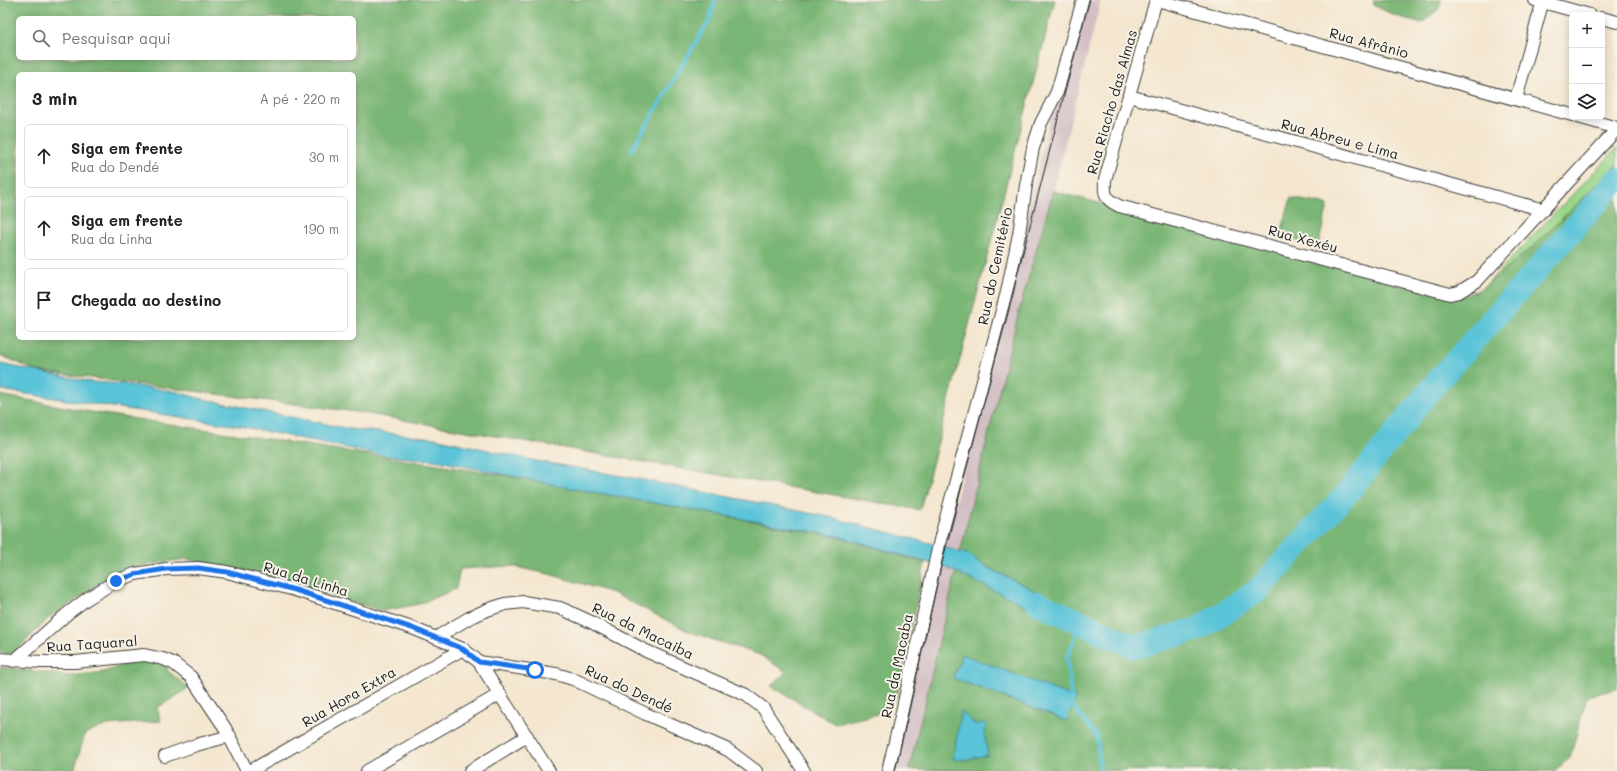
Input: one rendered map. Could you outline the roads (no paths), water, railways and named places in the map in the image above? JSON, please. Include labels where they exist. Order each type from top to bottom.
[{"type":"street","name":"Rua do Cemitério","points":[[934,567],[1007,292],[1019,234],[1033,148],[1041,123],[1057,92],[1083,0]]},
{"type":"street","name":"Rua Riacho das Almas","points":[[1118,206],[1109,201],[1105,195],[1105,180],[1157,0]]},
{"type":"street","name":"Rua Afrânio","points":[[1157,0],[1569,114]]},
{"type":"street","points":[[1516,99],[1540,1],[1579,12]]},
{"type":"street","points":[[1605,19],[1617,22]]},
{"type":"street","name":"Rua Abreu e Lima","points":[[1129,96],[1544,210]]},
{"type":"street","points":[[1588,120],[1617,129]]},
{"type":"street","name":"Rua Xexéu","points":[[1118,206],[1450,294],[1463,290],[1477,281],[1617,129]]},
{"type":"street","name":"Rua da Macaba","points":[[888,771],[934,567]]},
{"type":"street","name":"Rua da Linha","points":[[14,661],[88,598],[116,581],[136,574],[166,569],[198,568],[227,572],[295,590],[437,638],[463,649],[479,662],[549,771]]},
{"type":"street","name":"Rua da Macaiba","points":[[437,638],[469,618],[486,610],[505,604],[523,602],[560,608],[591,622],[646,651],[746,695],[763,708],[804,771]]},
{"type":"street","name":"Rua Hora Extra","points":[[250,771],[463,649]]},
{"type":"street","name":"Rua Taquaral","points":[[0,660],[75,662],[144,655],[163,658],[173,663],[191,677],[230,736],[247,771]]},
{"type":"street","name":"Rua do Dendé","points":[[479,662],[556,674],[572,679],[646,714],[728,750],[756,771]]},
{"type":"street","points":[[367,771],[500,694]]},
{"type":"street","points":[[164,756],[196,745],[230,736]]},
{"type":"street","points":[[470,771],[527,736]]},
{"type":"water","points":[[0,364],[92,382],[123,384],[178,392],[198,398],[350,429],[434,438],[537,461],[644,480],[829,517],[970,555],[983,565],[1072,611],[1062,623],[949,569],[837,536],[565,487],[435,460],[387,456],[239,426],[1,390]]},
{"type":"water","points":[[962,654],[1076,698],[1067,721],[953,678]]},
{"type":"water","points":[[961,711],[976,725],[986,722],[985,737],[988,755],[964,760],[953,759]]},
{"type":"waterway","points":[[631,151],[710,19],[715,0]]},
{"type":"waterway","points":[[1038,603],[1135,647],[1198,629],[1257,591],[1348,492],[1436,383],[1617,180]]},
{"type":"waterway","points":[[1081,623],[1067,658],[1072,706],[1097,736],[1100,771]]},
{"type":"tram line","points":[[895,771],[940,570],[1089,0]]}]
